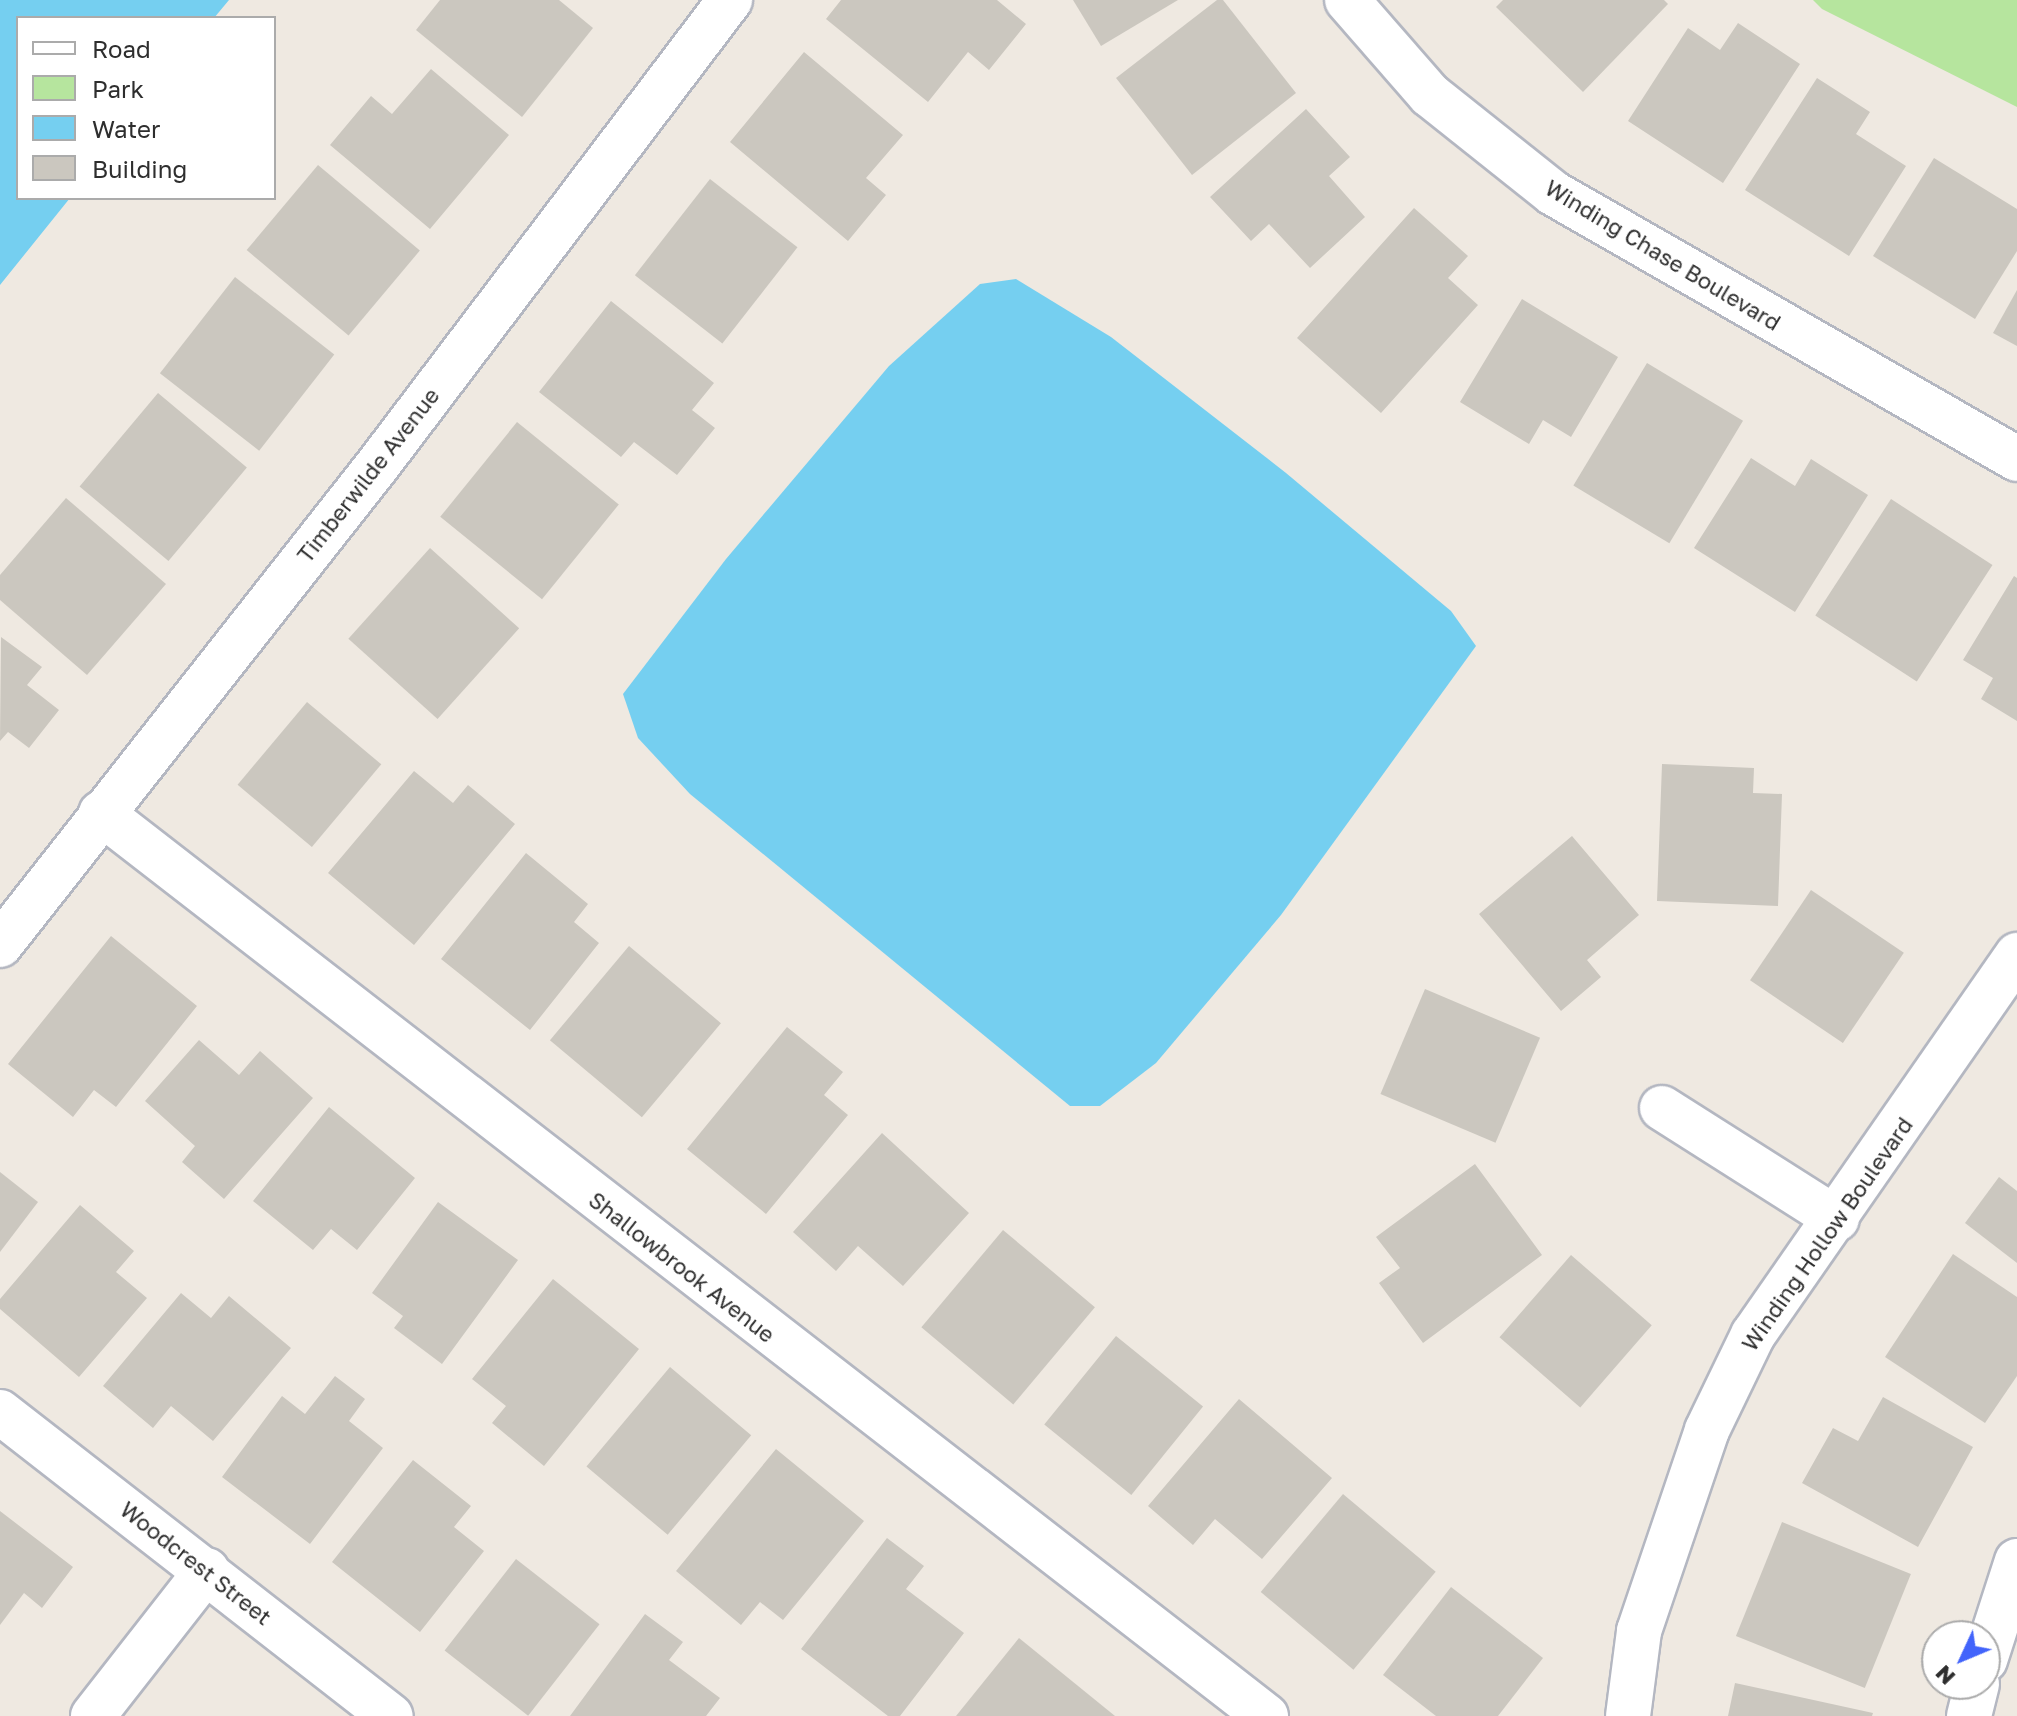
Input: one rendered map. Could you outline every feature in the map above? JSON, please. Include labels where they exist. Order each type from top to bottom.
[{"type":"street","name":"Timberwilde Avenue","points":[[0,945],[377,466],[730,0]]},
{"type":"street","name":"Winding Chase Boulevard","points":[[1347,0],[1430,95],[1553,193],[2017,459]]},
{"type":"street","name":"Shallowbrook Avenue","points":[[101,813],[1266,1716]]},
{"type":"street","name":"Winding Hollow Boulevard","points":[[1628,1716],[1639,1631],[1707,1430],[1753,1335],[1837,1219],[2017,955]]},
{"type":"street","points":[[1662,1108],[1837,1219]]},
{"type":"street","name":"Woodcrest Street","points":[[0,1412],[391,1716]]},
{"type":"street","points":[[1998,1620],[2017,1561]]},
{"type":"street","points":[[93,1716],[207,1570]]},
{"type":"green space","points":[[1813,0],[2017,0],[2017,107],[1822,9]]},
{"type":"water","points":[[0,0],[229,0],[216,16],[16,16],[16,200],[68,200],[0,285]]},
{"type":"water","points":[[1016,279],[1111,337],[1286,473],[1451,611],[1476,646],[1281,915],[1156,1063],[1100,1106],[1070,1106],[690,794],[638,738],[623,694],[726,559],[889,366],[980,284]]},
{"type":"building","points":[[440,0],[559,0],[593,28],[522,117],[416,30]]},
{"type":"building","points":[[841,0],[997,0],[1026,24],[989,70],[968,52],[928,102],[826,19]]},
{"type":"building","points":[[1073,0],[1178,0],[1101,46]]},
{"type":"building","points":[[1217,0],[1223,0],[1296,93],[1192,175],[1116,78]]},
{"type":"building","points":[[1503,0],[1664,0],[1668,4],[1583,92],[1496,7]]},
{"type":"building","points":[[1738,23],[1800,64],[1723,183],[1628,121],[1688,28],[1720,50]]},
{"type":"building","points":[[804,52],[903,135],[866,178],[886,195],[848,241],[730,142]]},
{"type":"building","points":[[431,69],[509,135],[430,229],[330,145],[371,96],[392,114]]},
{"type":"building","points":[[1817,78],[1870,112],[1856,134],[1906,166],[1849,256],[1745,190]]},
{"type":"building","points":[[1306,109],[1350,157],[1329,176],[1365,217],[1310,268],[1269,224],[1251,241],[1210,197]]},
{"type":"building","points":[[1934,158],[2017,209],[2017,251],[1975,319],[1873,256]]},
{"type":"building","points":[[318,165],[420,250],[349,336],[247,250]]},
{"type":"building","points":[[710,179],[797,247],[722,343],[635,275]]},
{"type":"building","points":[[1414,208],[1468,256],[1448,278],[1478,305],[1381,413],[1297,338]]},
{"type":"building","points":[[235,277],[334,355],[259,451],[160,373]]},
{"type":"building","points":[[2017,290],[2017,346],[1993,333]]},
{"type":"building","points":[[1522,299],[1618,357],[1571,437],[1543,420],[1529,444],[1460,402]]},
{"type":"building","points":[[611,301],[714,383],[692,410],[715,428],[677,475],[634,442],[621,457],[539,392]]},
{"type":"building","points":[[1647,363],[1743,421],[1669,543],[1573,486]]},
{"type":"building","points":[[158,393],[247,468],[168,561],[80,486]]},
{"type":"building","points":[[517,422],[619,504],[542,599],[440,517]]},
{"type":"building","points":[[1751,458],[1795,486],[1811,459],[1868,495],[1795,612],[1694,548]]},
{"type":"building","points":[[66,498],[166,584],[87,675],[0,600],[0,575]]},
{"type":"building","points":[[1891,499],[1992,565],[1917,681],[1815,616]]},
{"type":"building","points":[[430,548],[519,628],[438,719],[348,639]]},
{"type":"building","points":[[2014,576],[2017,578],[2017,721],[1981,699],[1993,678],[1963,660]]},
{"type":"building","points":[[1,637],[42,667],[27,685],[59,710],[29,748],[8,732],[0,741]]},
{"type":"building","points":[[307,702],[381,764],[312,847],[238,785]]},
{"type":"building","points":[[1662,764],[1754,768],[1753,793],[1782,794],[1778,906],[1657,901]]},
{"type":"building","points":[[414,771],[453,803],[468,785],[515,824],[414,945],[328,873]]},
{"type":"building","points":[[1572,836],[1639,915],[1587,960],[1601,977],[1561,1011],[1479,914]]},
{"type":"building","points":[[526,853],[588,904],[574,922],[599,943],[530,1030],[441,959]]},
{"type":"building","points":[[1811,890],[1904,953],[1843,1043],[1750,980]]},
{"type":"building","points":[[111,936],[197,1006],[116,1107],[94,1090],[73,1117],[8,1064]]},
{"type":"building","points":[[629,946],[721,1023],[642,1117],[550,1040]]},
{"type":"building","points":[[1425,989],[1540,1038],[1496,1143],[1380,1094]]},
{"type":"building","points":[[787,1027],[843,1072],[824,1095],[848,1115],[766,1214],[687,1149]]},
{"type":"building","points":[[199,1040],[239,1075],[260,1051],[313,1098],[224,1199],[182,1162],[195,1146],[145,1101]]},
{"type":"building","points":[[329,1107],[415,1178],[357,1250],[331,1229],[313,1250],[253,1201]]},
{"type":"building","points":[[882,1133],[969,1213],[903,1286],[858,1246],[836,1271],[793,1232]]},
{"type":"building","points":[[1475,1164],[1542,1255],[1423,1343],[1379,1283],[1400,1268],[1376,1237]]},
{"type":"building","points":[[0,1172],[38,1202],[0,1252]]},
{"type":"building","points":[[1999,1177],[2017,1191],[2017,1263],[1965,1223]]},
{"type":"building","points":[[438,1202],[518,1260],[442,1364],[394,1328],[403,1316],[372,1293]]},
{"type":"building","points":[[80,1205],[134,1251],[116,1272],[147,1298],[79,1377],[0,1309],[0,1299]]},
{"type":"building","points":[[1003,1230],[1095,1307],[1013,1404],[921,1327]]},
{"type":"building","points":[[1953,1254],[2017,1297],[2017,1376],[1985,1423],[1885,1357]]},
{"type":"building","points":[[1571,1255],[1652,1325],[1580,1407],[1499,1337]]},
{"type":"building","points":[[553,1279],[639,1349],[544,1466],[492,1423],[506,1406],[472,1379]]},
{"type":"building","points":[[181,1293],[211,1318],[229,1296],[291,1348],[213,1441],[171,1406],[153,1428],[103,1386]]},
{"type":"building","points":[[1116,1336],[1203,1406],[1131,1495],[1044,1425]]},
{"type":"building","points":[[670,1367],[751,1435],[668,1535],[586,1467]]},
{"type":"building","points":[[335,1376],[365,1399],[349,1421],[383,1448],[310,1544],[222,1477],[282,1396],[305,1414]]},
{"type":"building","points":[[1883,1397],[1973,1447],[1918,1547],[1802,1483],[1833,1428],[1858,1441]]},
{"type":"building","points":[[1239,1399],[1332,1478],[1262,1559],[1215,1519],[1193,1545],[1148,1506]]},
{"type":"building","points":[[776,1449],[864,1521],[783,1620],[760,1602],[741,1625],[676,1571]]},
{"type":"building","points":[[413,1460],[471,1506],[454,1527],[484,1551],[420,1632],[332,1562]]},
{"type":"building","points":[[1343,1494],[1436,1572],[1353,1670],[1261,1592]]},
{"type":"building","points":[[0,1511],[73,1567],[42,1608],[24,1593],[0,1625]]},
{"type":"building","points":[[1782,1522],[1911,1574],[1865,1688],[1736,1636]]},
{"type":"building","points":[[887,1538],[924,1566],[906,1589],[964,1633],[900,1716],[888,1716],[801,1649]]},
{"type":"building","points":[[516,1559],[600,1624],[528,1716],[445,1650]]},
{"type":"building","points":[[1451,1587],[1543,1658],[1498,1716],[1436,1716],[1383,1675]]},
{"type":"building","points":[[645,1614],[683,1642],[669,1660],[720,1698],[706,1716],[570,1716]]},
{"type":"building","points":[[1019,1638],[1115,1716],[956,1716]]},
{"type":"building","points":[[1735,1683],[1873,1713],[1872,1716],[1728,1716]]}]
